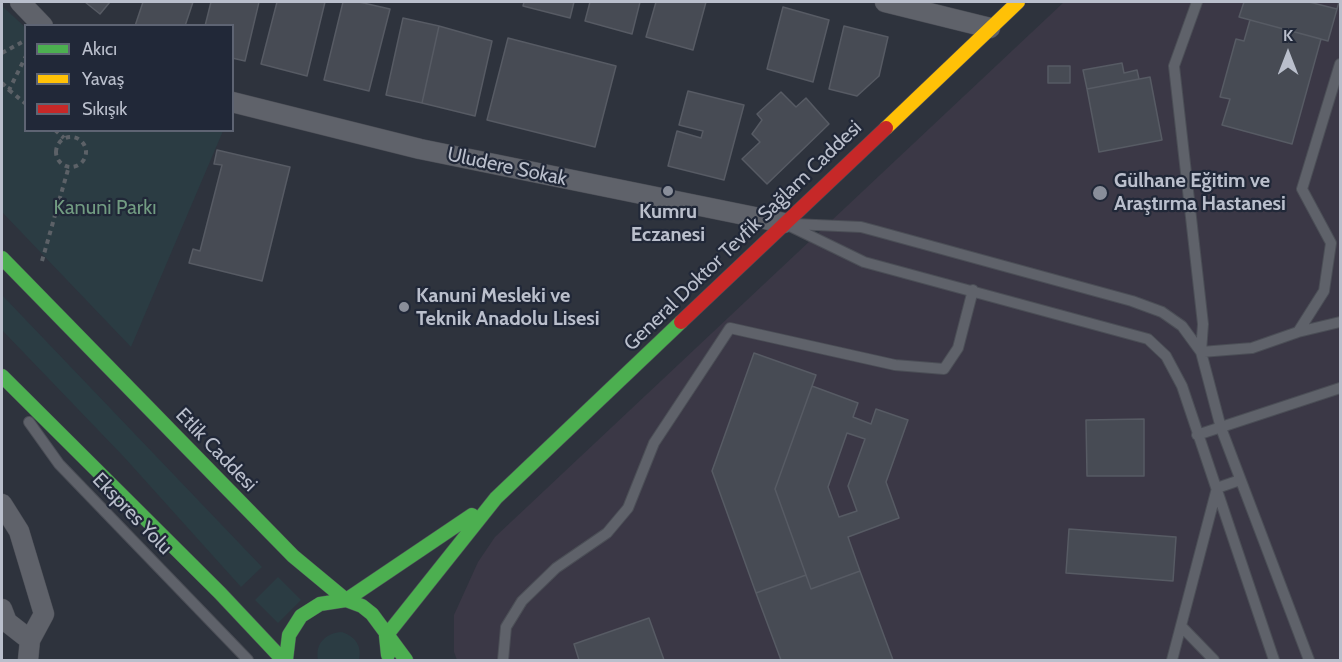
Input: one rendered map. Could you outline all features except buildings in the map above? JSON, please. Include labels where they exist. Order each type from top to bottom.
[{"type":"main road","name":"General Doktor Tevfik Sağlam Caddesi","points":[[386,636],[496,498],[1018,2]]},
{"type":"main road","name":"Etlik Caddesi","points":[[2,258],[293,555],[345,600],[362,606],[372,614],[386,636],[406,660]]},
{"type":"main road","points":[[2,376],[285,660]]},
{"type":"main road","name":"General Doktor Tevfik Sağlam Caddesi","points":[[345,600],[496,498]]},
{"type":"main road","points":[[285,660],[285,646],[289,630],[299,616],[312,606],[328,600],[345,600]]},
{"type":"main road","points":[[386,636],[387,660]]},
{"type":"street","points":[[20,2],[41,24]]},
{"type":"street","points":[[885,2],[990,28]]},
{"type":"street","name":"Uludere Sokak","points":[[234,102],[420,149],[784,223]]},
{"type":"street","points":[[2,504],[19,531],[44,614],[30,640],[28,660]]},
{"type":"street","points":[[2,609],[7,622],[30,640]]},
{"type":"lane","points":[[1197,2],[1174,66],[1203,324],[1201,352],[1221,428],[1310,660]]},
{"type":"lane","points":[[1298,332],[1324,291],[1331,243],[1302,189],[1335,104],[1341,64]]},
{"type":"lane","points":[[784,223],[861,227],[1132,301],[1162,312],[1182,326],[1201,352]]},
{"type":"lane","points":[[784,223],[864,262],[1148,339],[1166,356],[1182,386],[1274,660]]},
{"type":"lane","points":[[502,660],[506,627],[522,602],[556,568],[607,533],[628,508],[654,442],[730,328],[895,364],[944,369],[958,348],[973,290]]},
{"type":"lane","points":[[1201,352],[1252,348],[1298,332],[1341,321]]},
{"type":"lane","name":"Ekspres Yolu","points":[[2,382],[59,464],[248,660]]},
{"type":"lane","points":[[1197,435],[1341,388]]},
{"type":"lane","points":[[1217,488],[1240,480]]},
{"type":"lane","points":[[1172,660],[1217,488]]},
{"type":"lane","points":[[1181,626],[1214,660]]},
{"type":"path","points":[[2,53],[24,41]]},
{"type":"path","points":[[9,90],[24,60]]},
{"type":"path","points":[[2,83],[24,102]]},
{"type":"path","points":[[57,132],[64,138]]},
{"type":"path","points":[[74,137],[85,147],[82,161],[69,166],[60,162],[56,154],[57,145],[64,138],[74,137]]},
{"type":"path","points":[[41,263],[69,166]]},
{"type":"shaded area","name":"Gülhane Eğitim ve Araştırma Hastanesi","points":[[1064,2],[1340,2],[1340,660],[457,660],[454,652],[454,615],[478,562],[495,537]]},
{"type":"green space","name":"Kanuni Parkı","points":[[2,6],[24,26],[24,132],[223,132],[131,347],[2,212]]},
{"type":"green space","points":[[2,295],[262,567],[241,587],[124,457],[2,330]]},
{"type":"green space","points":[[278,577],[301,600],[278,623],[255,600]]},
{"type":"green space","points":[[342,632],[351,637],[359,646],[359,660],[318,660],[318,649],[322,640]]},
{"type":"traffic: fast","points":[[2,258],[293,556],[346,600],[362,606],[372,614],[406,660]]},
{"type":"traffic: fast","points":[[388,655],[386,636],[496,498],[681,322]]},
{"type":"traffic: fast","points":[[2,376],[220,593],[283,660]]},
{"type":"traffic: fast","points":[[286,660],[289,635],[301,616],[320,604],[346,600],[472,515]]},
{"type":"traffic: slow","points":[[886,128],[1018,2]]},
{"type":"traffic: jam","points":[[681,322],[886,128]]},
{"type":"place","name":"Kumru Eczanesi","points":[[668,191]]},
{"type":"place","name":"Gülhane Eğitim ve Araştırma Hastanesi","points":[[1100,193]]},
{"type":"place","name":"Kanuni Mesleki ve Teknik Anadolu Lisesi","points":[[404,307]]}]
